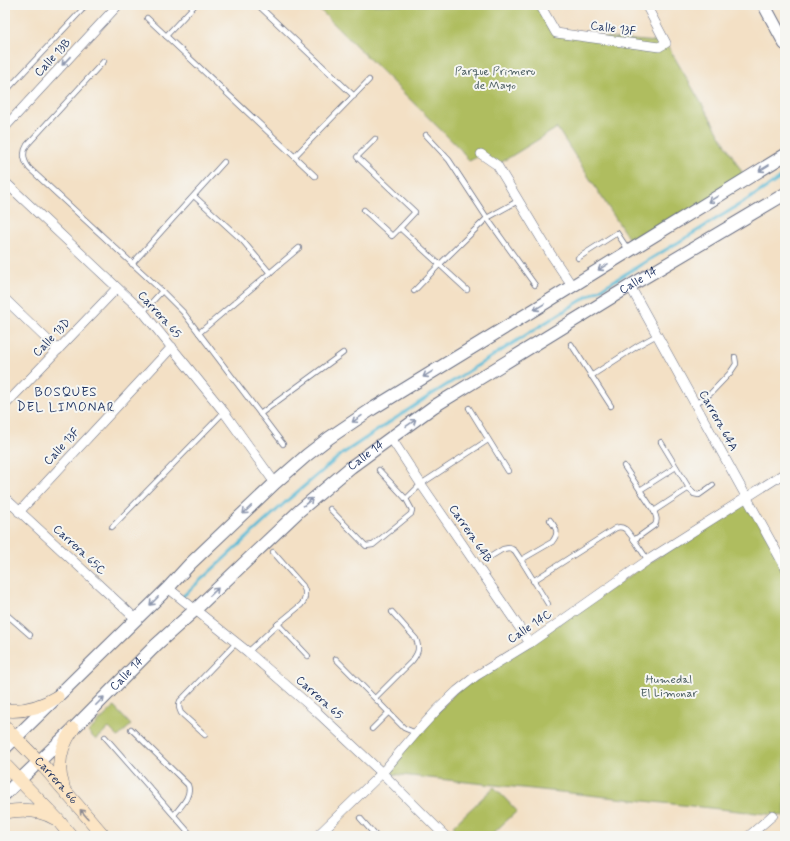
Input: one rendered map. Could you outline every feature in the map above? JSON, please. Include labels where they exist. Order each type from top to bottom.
[{"type":"main road","points":[[5,710],[21,710],[36,707],[57,697]]},
{"type":"main road","name":"Carrera 66","points":[[5,727],[39,761],[104,836]]},
{"type":"main road","points":[[65,792],[62,786],[59,762],[64,744],[73,729]]},
{"type":"main road","name":"Carrera 66","points":[[5,765],[57,819],[71,836]]},
{"type":"main road","points":[[5,812],[20,810],[36,811],[57,819]]},
{"type":"street","name":"Calle 13B","points":[[5,127],[118,5]]},
{"type":"street","name":"Calle 13F","points":[[540,5],[556,33],[659,47],[666,43],[646,5]]},
{"type":"street","points":[[764,5],[785,44]]},
{"type":"street","points":[[481,154],[497,165],[572,286]]},
{"type":"street","points":[[5,748],[168,588],[190,564],[275,483],[307,455],[372,409],[784,154]]},
{"type":"street","name":"Carrera 65","points":[[5,182],[143,312],[224,412],[275,483]]},
{"type":"street","name":"Calle 14","points":[[5,794],[73,729],[156,645],[196,609],[298,511],[350,467],[433,408],[630,286],[785,194]]},
{"type":"street","name":"Carrera 64A","points":[[630,286],[785,567]]},
{"type":"street","name":"Calle 13D","points":[[5,405],[117,288]]},
{"type":"street","points":[[5,299],[58,350]]},
{"type":"street","name":"Calle 13F","points":[[19,512],[172,347]]},
{"type":"street","name":"Carrera 64B","points":[[391,438],[530,643]]},
{"type":"street","name":"Calle 14C","points":[[317,836],[382,773],[437,710],[476,676],[530,643],[648,560],[785,473]]},
{"type":"street","name":"Carrera 65C","points":[[5,498],[136,619]]},
{"type":"street","name":"Carrera 65","points":[[168,588],[237,642],[316,711],[382,773],[445,836]]},
{"type":"street","points":[[749,836],[773,815]]},
{"type":"lane","points":[[5,92],[82,11],[85,5]]},
{"type":"lane","points":[[166,36],[195,5]]},
{"type":"lane","points":[[258,5],[354,96]]},
{"type":"lane","points":[[147,18],[315,176]]},
{"type":"lane","points":[[104,61],[27,145],[24,149],[24,159],[26,164],[183,312],[283,444]]},
{"type":"lane","points":[[295,156],[369,80]]},
{"type":"lane","points":[[426,135],[449,160],[487,218],[535,285]]},
{"type":"lane","points":[[364,210],[392,236],[415,212],[357,157],[375,139]]},
{"type":"lane","points":[[132,264],[224,162]]},
{"type":"lane","points":[[194,196],[242,240],[270,273]]},
{"type":"lane","points":[[414,291],[487,218],[518,201]]},
{"type":"lane","points":[[400,228],[467,290]]},
{"type":"lane","points":[[578,258],[618,233],[628,250]]},
{"type":"lane","points":[[199,333],[299,248]]},
{"type":"lane","points":[[143,312],[162,291]]},
{"type":"lane","points":[[591,376],[639,344],[657,335]]},
{"type":"lane","points":[[571,344],[611,406]]},
{"type":"lane","points":[[260,414],[343,353]]},
{"type":"lane","points":[[695,404],[710,394],[730,373],[736,364],[735,357]]},
{"type":"lane","points":[[469,408],[508,471]]},
{"type":"lane","points":[[112,527],[224,412]]},
{"type":"lane","points":[[406,499],[421,484],[488,440]]},
{"type":"lane","points":[[661,442],[694,494],[698,495],[713,485]]},
{"type":"lane","points":[[624,466],[657,517],[655,525],[634,540]]},
{"type":"lane","points":[[640,490],[676,467]]},
{"type":"lane","points":[[330,509],[366,546],[373,545],[412,514],[412,510],[406,499],[378,470]]},
{"type":"lane","points":[[654,511],[689,488]]},
{"type":"lane","points":[[521,560],[552,542],[556,537],[556,528],[550,520]]},
{"type":"lane","points":[[534,581],[616,528],[622,528],[628,531],[648,560]]},
{"type":"lane","points":[[490,557],[503,549],[509,548],[514,551],[548,604]]},
{"type":"lane","points":[[248,652],[301,605],[304,600],[305,591],[303,586],[273,552]]},
{"type":"lane","points":[[375,698],[412,661],[417,655],[418,650],[416,639],[392,612]]},
{"type":"lane","points":[[5,613],[30,635]]},
{"type":"lane","points":[[278,624],[308,656]]},
{"type":"lane","points":[[205,735],[181,713],[179,704],[180,701],[237,642]]},
{"type":"lane","points":[[336,659],[404,728],[416,733]]},
{"type":"lane","points":[[372,729],[389,712]]},
{"type":"lane","points":[[131,729],[188,785],[190,790],[188,796],[174,815]]},
{"type":"lane","points":[[105,737],[192,836]]},
{"type":"lane","points":[[360,818],[376,836]]},
{"type":"green space","name":"Parque Primero de Mayo","points":[[315,5],[540,5],[557,33],[666,43],[746,179],[634,247],[557,128],[497,165],[481,155],[469,161],[461,150]]},
{"type":"green space","name":"Humedal El Limonar","points":[[747,498],[785,567],[785,816],[382,773],[457,691]]},
{"type":"green space","points":[[114,707],[131,725],[118,737],[109,728],[96,740],[88,732]]},
{"type":"green space","points":[[494,787],[517,811],[490,836],[463,836],[453,826]]},
{"type":"waterway","points":[[181,598],[289,499],[342,454],[426,398],[572,306],[692,234],[785,175]]},
{"type":"district","name":"BOSQUES DEL LIMONAR","points":[[66,400]]}]
